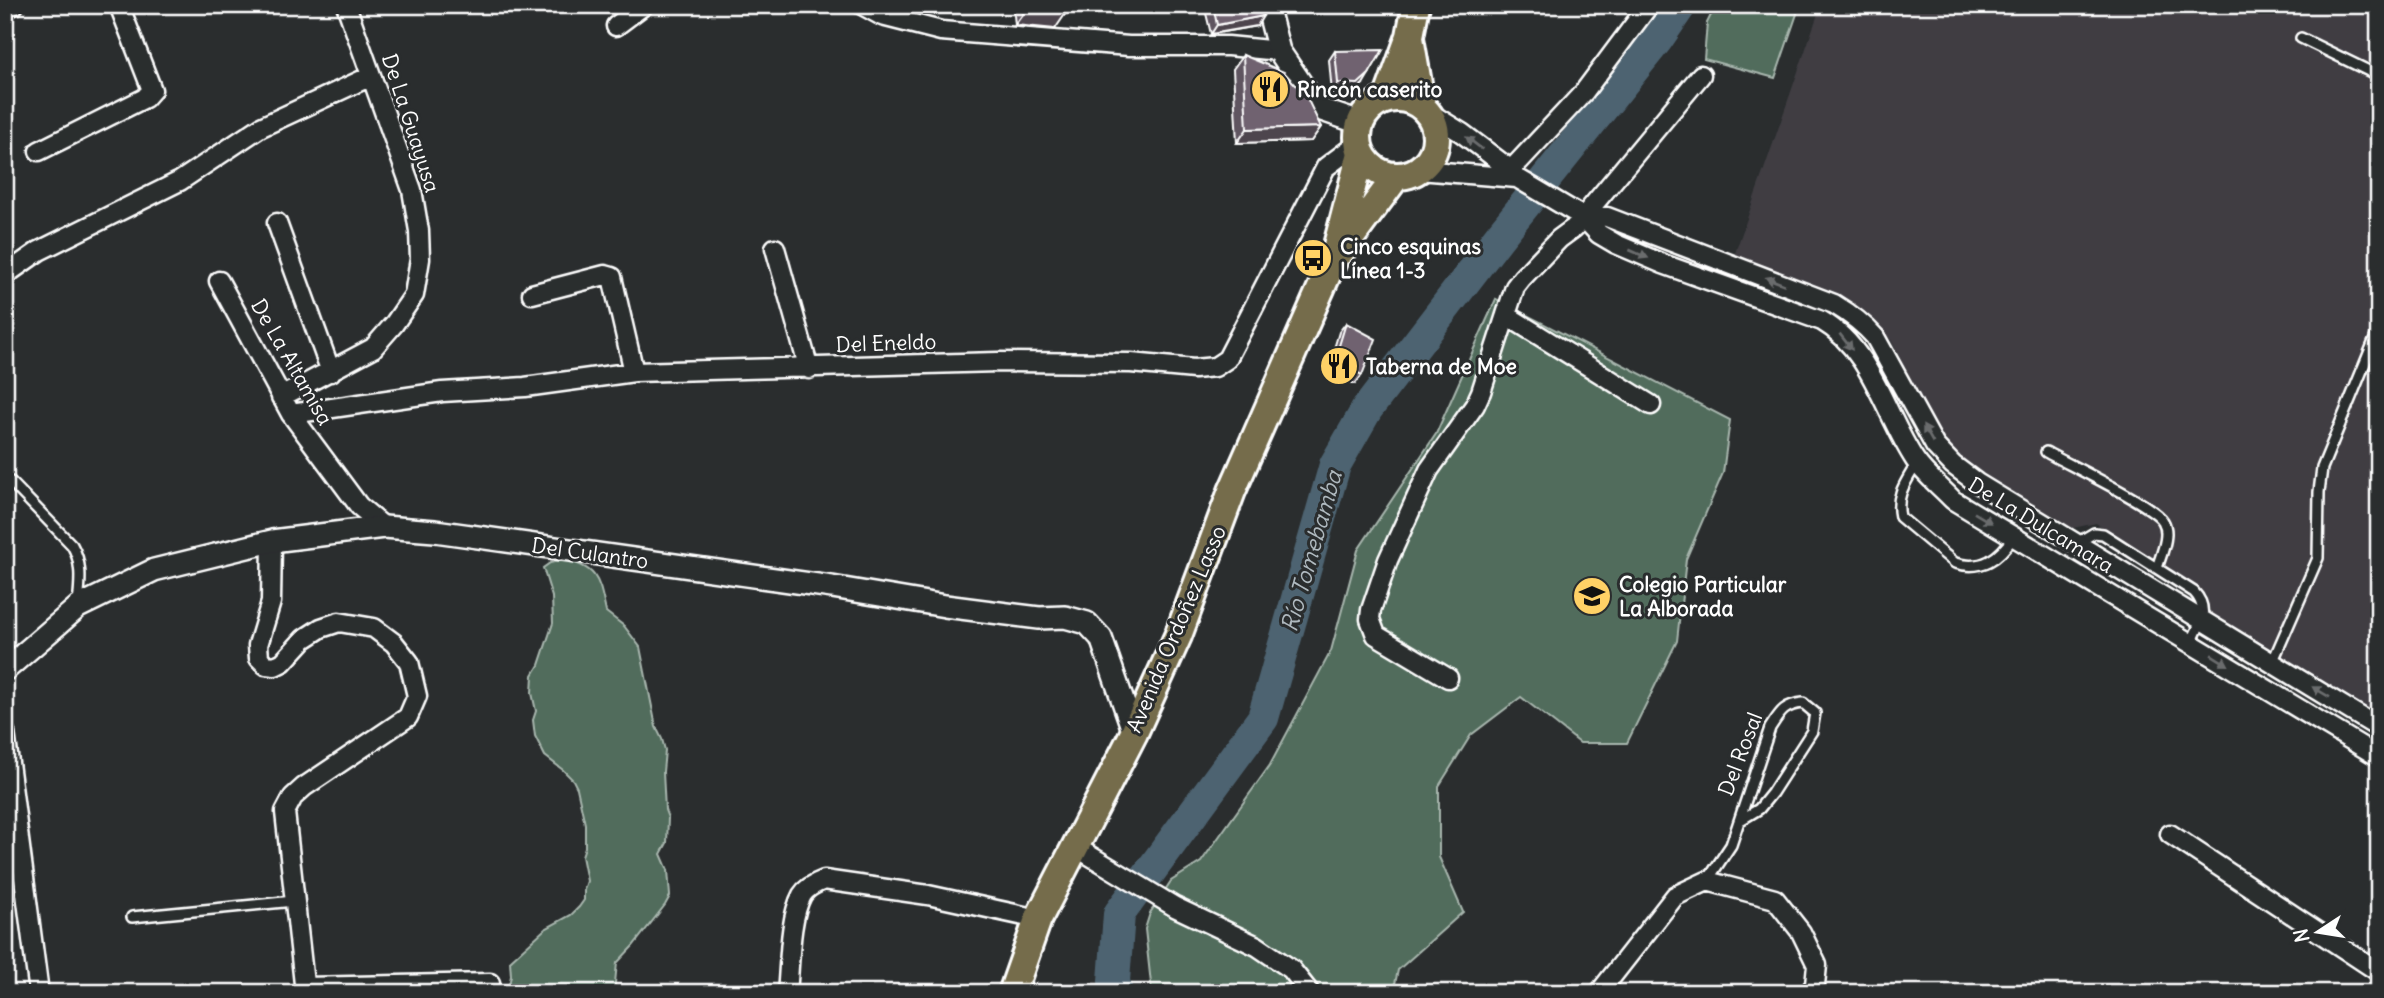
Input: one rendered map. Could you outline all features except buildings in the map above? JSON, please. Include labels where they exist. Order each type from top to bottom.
[{"type":"main road","points":[[1387,99],[1410,36],[1416,5]]},
{"type":"main road","points":[[1410,36],[1425,109],[1435,125],[1436,142],[1433,153],[1408,173],[1375,170],[1360,140],[1366,113],[1375,104],[1399,97],[1411,100],[1425,109]]},
{"type":"main road","name":"Avenida Ordoñez Lasso","points":[[1012,993],[1038,919],[1134,733],[1178,635],[1232,491],[1333,261],[1360,140]]},
{"type":"main road","name":"Avenida Ordoñez Lasso","points":[[1333,261],[1408,173]]},
{"type":"street","points":[[5,8],[14,5]]},
{"type":"street","points":[[39,151],[145,98],[152,90],[119,5]]},
{"type":"street","name":"De La Guayusa","points":[[281,397],[373,348],[414,295],[420,259],[419,231],[412,190],[346,5]]},
{"type":"street","points":[[616,26],[643,5]]},
{"type":"street","points":[[862,5],[941,31],[1129,46],[1228,46],[1279,51]]},
{"type":"street","points":[[1267,5],[1279,51],[1312,101],[1360,140]]},
{"type":"street","points":[[1516,176],[1584,92],[1649,5]]},
{"type":"street","points":[[1448,678],[1376,635],[1370,619],[1371,610],[1388,560],[1429,470],[1475,405],[1515,287],[1701,75]]},
{"type":"street","points":[[5,275],[39,251],[180,181],[261,127],[372,76]]},
{"type":"street","name":"De La Dulcamara","points":[[1425,109],[1516,176],[1579,215],[1599,234],[1616,244],[1663,264],[1822,321],[1836,330],[1864,363],[1892,422],[1917,463],[1953,500],[2379,757]]},
{"type":"street","name":"Del Eneldo","points":[[291,414],[442,392],[525,387],[634,372],[998,362],[1131,363],[1194,369],[1215,367],[1227,359],[1326,167],[1360,140]]},
{"type":"street","name":"De La Dulcamara","points":[[1408,173],[1516,176]]},
{"type":"street","name":"De La Dulcamara","points":[[1579,215],[1607,217],[1834,304],[1851,314],[1864,324],[1880,344],[1934,446],[1977,483],[2379,728]]},
{"type":"street","points":[[277,223],[331,372]]},
{"type":"street","points":[[775,248],[809,369]]},
{"type":"street","points":[[532,294],[605,275],[612,277],[634,372]]},
{"type":"street","name":"De La Altamisa","points":[[219,281],[291,414],[359,506],[384,527]]},
{"type":"street","points":[[1506,315],[1651,405]]},
{"type":"street","name":"Del Culantro","points":[[5,670],[78,607],[154,570],[272,541],[384,527],[449,533],[1012,615],[1065,617],[1087,623],[1101,638],[1134,733]]},
{"type":"street","points":[[272,541],[271,602],[258,645],[259,657],[266,666],[284,662],[304,639],[330,625],[339,622],[374,628],[394,643],[408,662],[417,696],[408,717],[304,788],[293,797],[285,812],[305,990],[490,983]]},
{"type":"street","points":[[5,732],[39,993]]},
{"type":"street","points":[[2170,834],[2379,972]]},
{"type":"street","points":[[1074,846],[1175,907],[1256,946],[1291,969],[1310,993]]},
{"type":"street","points":[[787,993],[796,914],[803,893],[824,880],[928,895],[1038,919]]},
{"type":"street","points":[[1599,993],[1675,896],[1707,881],[1775,899],[1801,932],[1817,965],[1815,985],[1810,993]]},
{"type":"lane","points":[[2301,38],[2379,76]]},
{"type":"lane","points":[[2272,664],[2318,558],[2322,468],[2379,329]]},
{"type":"lane","points":[[2046,452],[2142,503],[2163,521],[2166,534],[2157,568]]},
{"type":"lane","points":[[1917,463],[1899,494],[1900,517],[1955,562],[1982,565],[2003,553],[2014,537]]},
{"type":"lane","points":[[10,482],[72,545],[78,555],[78,607]]},
{"type":"lane","points":[[2077,543],[2090,534],[2097,533],[2157,568],[2199,597],[2203,604],[2203,619],[2191,643]]},
{"type":"lane","name":"Del Rosal","points":[[1707,881],[1731,845],[1743,804],[1770,729],[1779,713],[1790,705],[1803,704],[1815,713],[1812,731],[1772,793],[1759,809],[1739,821]]},
{"type":"lane","points":[[132,917],[294,901]]},
{"type":"shaded area","points":[[1821,5],[2379,5],[2379,721],[2214,629],[2206,595],[2096,523],[2064,530],[1972,470],[1943,445],[1891,340],[1830,292],[1734,256]]},
{"type":"green space","points":[[1716,5],[1800,5],[1775,78],[1704,59],[1707,23]]},
{"type":"green space","points":[[1496,299],[1730,420],[1723,473],[1686,559],[1677,641],[1627,743],[1580,743],[1521,697],[1471,735],[1439,786],[1439,857],[1463,912],[1398,970],[1393,993],[1152,993],[1145,929],[1150,913],[1171,881],[1201,862],[1270,765],[1331,651],[1358,550],[1436,434]]},
{"type":"green space","points":[[563,560],[591,571],[599,584],[606,612],[624,626],[640,647],[656,727],[665,750],[663,772],[665,810],[668,818],[667,843],[661,854],[668,870],[670,896],[617,963],[614,993],[507,993],[511,976],[510,961],[545,929],[571,915],[579,907],[584,900],[587,881],[582,856],[585,847],[585,824],[577,788],[563,770],[545,756],[535,736],[533,720],[536,711],[532,693],[533,675],[553,623],[552,597],[543,568]]},
{"type":"waterway","name":"Río Tomebamba","points":[[1117,993],[1114,981],[1119,914],[1263,718],[1335,465],[1367,409],[1499,237],[1657,40],[1681,5]]},
{"type":"place","name":"Rincón caserito","points":[[1270,89]]},
{"type":"place","name":"Cinco esquinas Línea 1-3","points":[[1313,258]]},
{"type":"place","name":"Taberna de Moe","points":[[1339,366]]},
{"type":"place","name":"Colegio Particular La Alborada","points":[[1592,596]]}]
